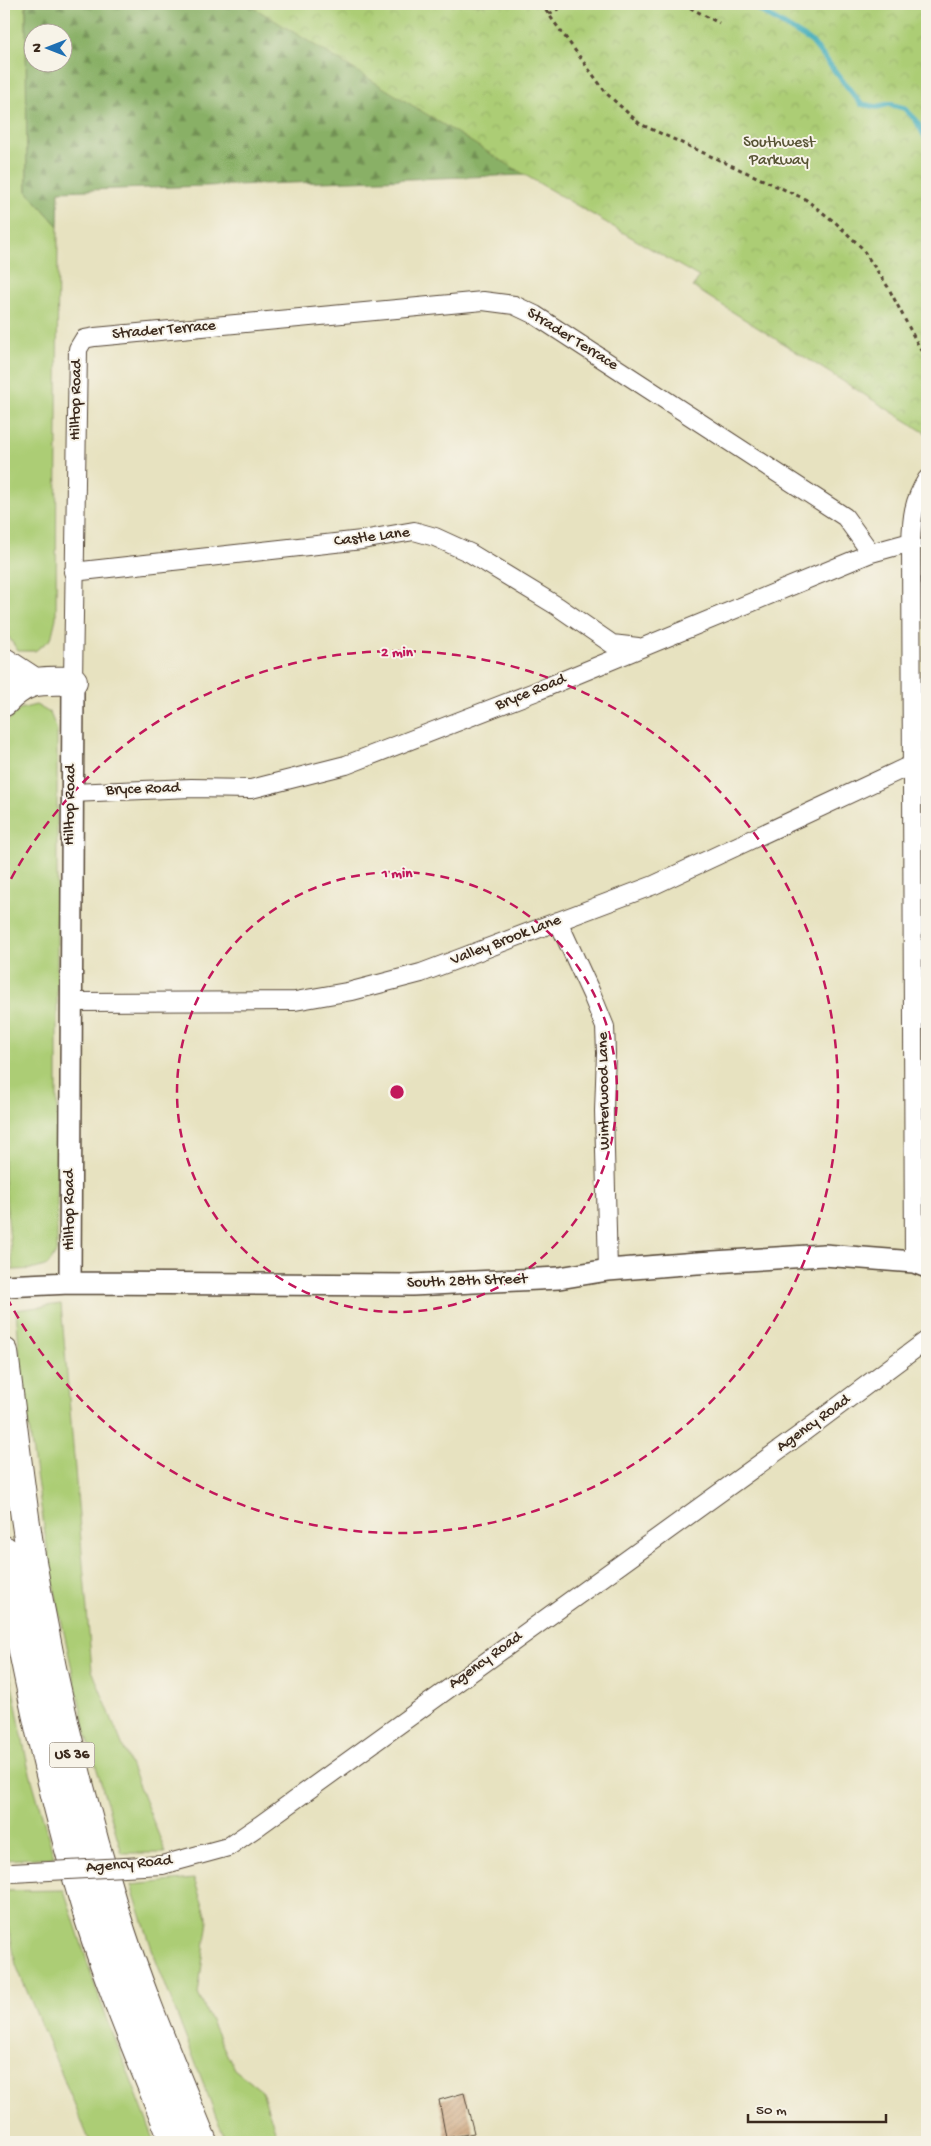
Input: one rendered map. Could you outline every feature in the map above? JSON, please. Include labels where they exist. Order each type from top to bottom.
[{"type":"highway","points":[[4,662],[33,681]]},
{"type":"highway","points":[[4,702],[13,693],[33,681],[72,681]]},
{"type":"highway","name":"US 36","points":[[4,1352],[32,1562],[62,1715],[83,1800],[115,1912],[140,1985],[203,2142]]},
{"type":"highway","name":"US 36","points":[[4,1550],[35,1718],[57,1807],[87,1911],[118,2002],[174,2142]]},
{"type":"street","name":"Strader Terrace","points":[[94,337],[483,301],[514,305],[535,315],[845,517],[871,553]]},
{"type":"street","name":"Hilltop Road","points":[[70,1283],[72,681],[78,349],[84,339],[94,337]]},
{"type":"street","points":[[921,1265],[920,960],[913,764],[911,542],[912,512],[927,479]]},
{"type":"street","name":"Castle Lane","points":[[73,572],[362,540],[414,531],[435,537],[470,553],[557,606],[612,644],[641,647]]},
{"type":"street","name":"Bryce Road","points":[[72,793],[191,788],[251,789],[346,765],[536,691],[871,553],[911,542]]},
{"type":"street","name":"Valley Brook Lane","points":[[70,1002],[296,1001],[352,991],[421,973],[654,885],[913,764]]},
{"type":"street","name":"Winterwood Lane","points":[[558,921],[605,1027],[604,1111],[608,1270]]},
{"type":"street","name":"South 28th Street","points":[[4,1286],[70,1283],[412,1285],[558,1278],[608,1270],[744,1259],[824,1256],[921,1265]]},
{"type":"street","name":"Agency Road","points":[[8,1873],[162,1865],[228,1847],[801,1434],[927,1340]]},
{"type":"path","points":[[541,4],[606,94],[640,124],[805,199],[836,223],[861,247],[888,287],[927,362]]},
{"type":"path","points":[[549,14],[567,4]]},
{"type":"path","points":[[683,4],[719,23]]},
{"type":"green space","points":[[4,4],[26,4],[26,22],[22,22],[22,72],[26,72],[27,191],[58,226],[56,618],[51,639],[35,651],[18,651],[6,633],[4,625]]},
{"type":"green space","points":[[26,4],[348,4],[525,175],[59,191],[58,226],[27,191],[26,72],[72,72],[72,22],[26,22]]},
{"type":"green space","name":"Southwest Parkway","points":[[248,4],[927,4],[927,434],[693,287],[699,277],[525,175]]},
{"type":"green space","points":[[36,705],[50,713],[57,730],[57,1251],[48,1265],[35,1269],[13,1270],[4,1178],[4,725],[20,709]]},
{"type":"green space","points":[[61,1304],[92,1670],[166,1853],[122,1853],[86,1733],[51,1573],[22,1381],[16,1310]]},
{"type":"green space","points":[[4,1644],[28,1766],[54,1857],[4,1860]]},
{"type":"green space","points":[[194,1879],[208,1920],[198,1994],[234,2069],[262,2091],[279,2142],[226,2142],[155,1958],[131,1885]]},
{"type":"green space","points":[[64,1890],[98,1995],[155,2142],[90,2142],[16,1965],[4,1901],[4,1891]]},
{"type":"building","points":[[464,2093],[474,2133],[446,2138],[439,2100]]},
{"type":"waterway","points":[[749,4],[812,42],[861,104],[877,107],[889,104],[904,108],[916,120],[927,141]]}]
